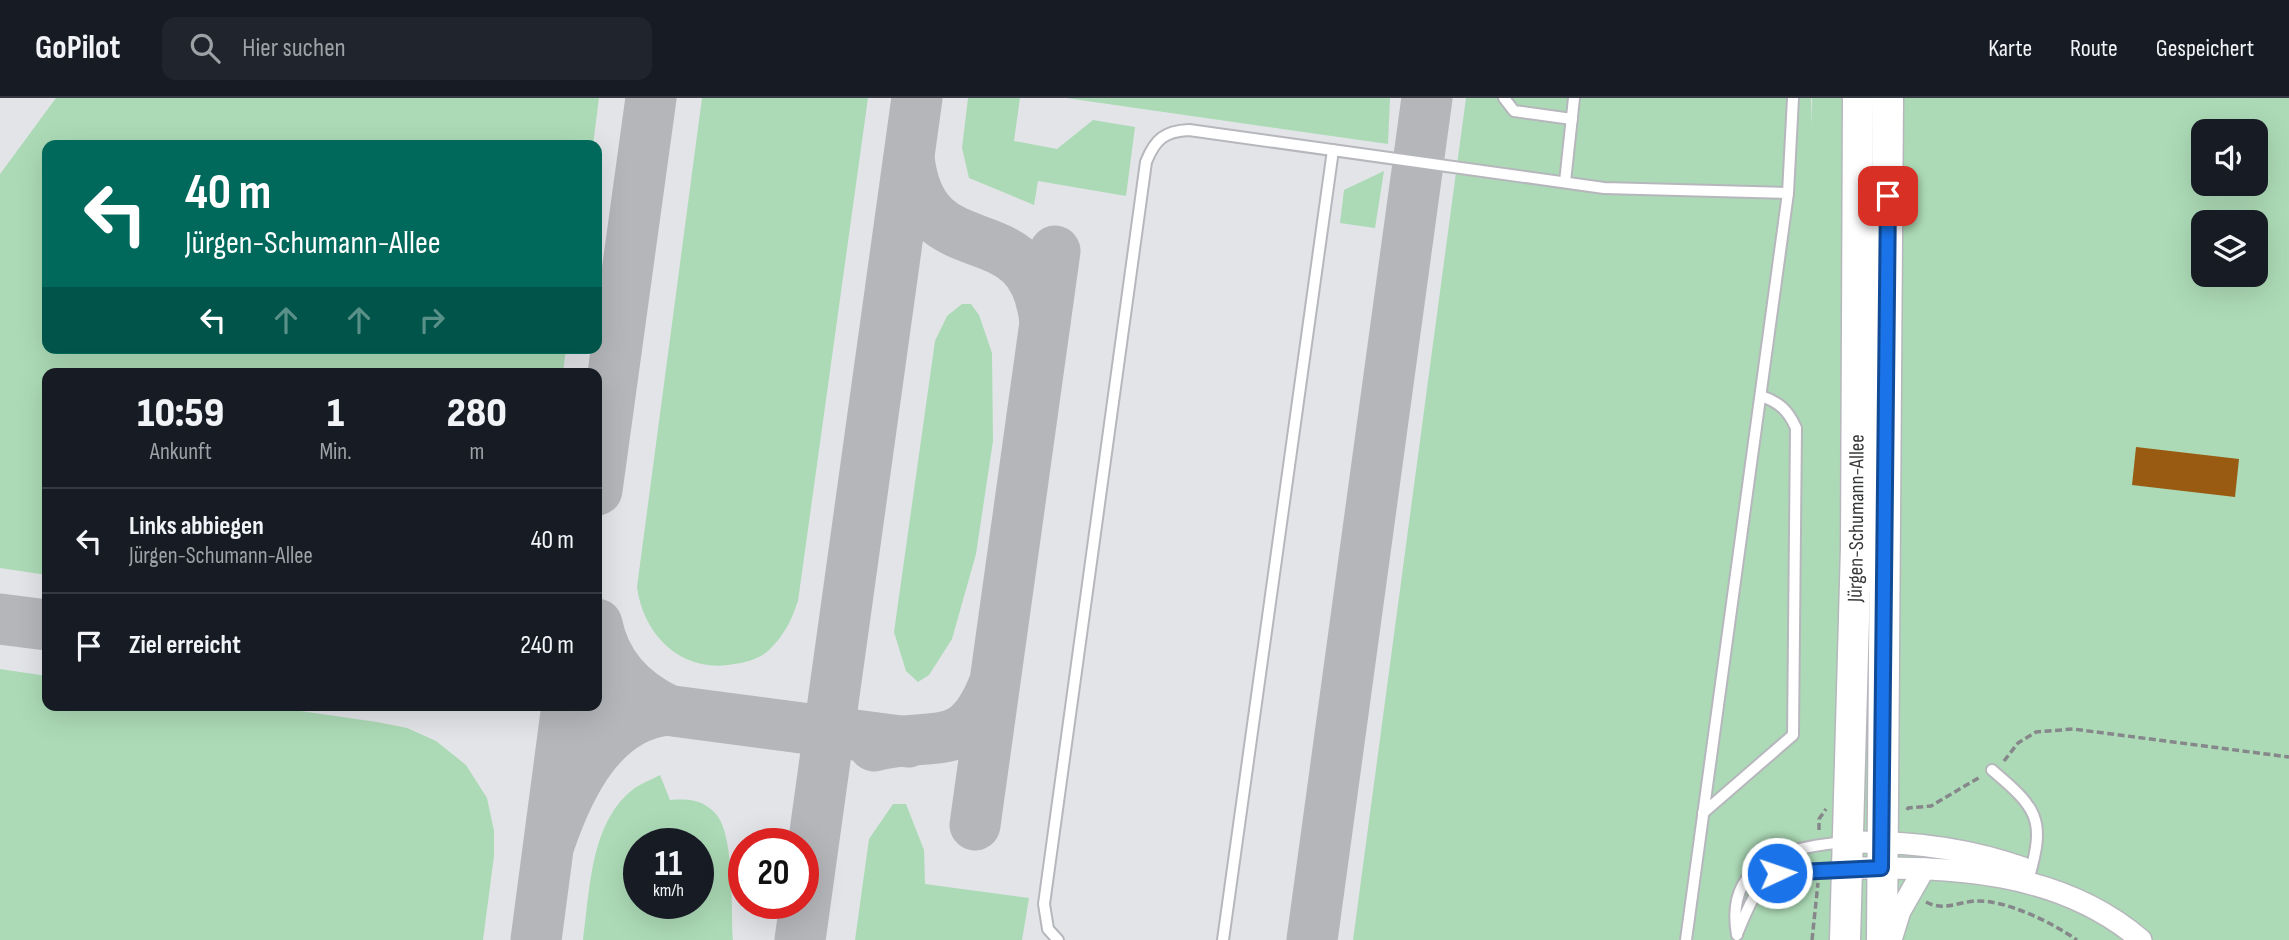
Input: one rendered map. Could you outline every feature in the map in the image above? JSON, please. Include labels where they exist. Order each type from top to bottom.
[{"type":"street","name":"Jürgen-Schumann-Allee","points":[[1845,940],[1856,547],[1858,98]]},
{"type":"street","name":"Jürgen-Schumann-Allee","points":[[1882,940],[1889,851],[1888,98]]},
{"type":"street","points":[[1889,851],[1924,870],[1962,869],[2030,877]]},
{"type":"street","points":[[1847,855],[1889,851],[1995,858],[2098,909],[2141,940]]},
{"type":"street","points":[[1891,940],[1900,911],[1924,870]]},
{"type":"lane","points":[[1504,98],[1514,111],[1572,119]]},
{"type":"lane","points":[[1565,182],[1574,98]]},
{"type":"lane","points":[[1686,940],[1788,193],[1793,98]]},
{"type":"lane","points":[[1058,940],[1048,929],[1044,904],[1146,162],[1153,145],[1162,136],[1173,131],[1621,189],[1788,193]]},
{"type":"lane","points":[[1223,940],[1333,150]]},
{"type":"lane","points":[[1703,813],[1793,735],[1796,428],[1790,415],[1778,402],[1760,396]]},
{"type":"lane","points":[[1992,770],[2032,808],[2040,833],[2030,877]]},
{"type":"lane","points":[[1736,937],[1733,915],[1739,891],[1765,860],[1790,850],[1847,855]]},
{"type":"lane","points":[[1736,937],[1753,896],[1763,881],[1777,873],[1847,855]]},
{"type":"path","points":[[1889,851],[1908,808],[1931,806],[1992,770],[2007,759],[2018,743],[2036,732],[2073,729],[2289,757]]},
{"type":"path","points":[[1917,898],[1933,906],[1950,907],[1976,901],[2007,907],[2040,919],[2077,940]]},
{"type":"green space","points":[[56,98],[599,98],[594,140],[42,140],[42,354],[565,354],[564,368],[42,368],[42,574],[0,568],[0,174]]},
{"type":"green space","points":[[702,98],[868,98],[798,601],[786,628],[768,651],[754,659],[728,665],[694,662],[666,646],[647,619],[637,587]]},
{"type":"green space","points":[[968,98],[1020,98],[1014,141],[1057,149],[1093,120],[1135,127],[1126,196],[1038,181],[1034,205],[969,178],[962,148]]},
{"type":"green space","points":[[1066,98],[1390,98],[1388,144]]},
{"type":"green space","points":[[1466,98],[1811,98],[1811,125],[1812,98],[2289,98],[2289,940],[1353,940]]},
{"type":"green space","points":[[1384,171],[1375,228],[1340,223],[1344,190]]},
{"type":"green space","points":[[962,304],[971,304],[979,315],[992,353],[993,441],[976,554],[952,639],[929,675],[918,682],[906,671],[894,632],[935,341],[947,316]]},
{"type":"green space","points":[[0,669],[42,675],[42,711],[301,711],[407,728],[436,741],[466,765],[487,798],[494,831],[494,856],[483,940],[0,940]]},
{"type":"green space","points":[[660,775],[670,800],[700,802],[715,813],[721,823],[728,848],[728,919],[733,919],[733,940],[583,940],[590,880],[600,840],[617,805],[641,784]]},
{"type":"green space","points":[[893,804],[906,804],[924,850],[925,884],[1029,898],[1022,940],[855,940],[869,839]]},
{"type":"building","points":[[2136,447],[2239,459],[2235,497],[2132,485]]},
{"type":"taxiway","points":[[602,454],[651,98]]},
{"type":"taxiway","points":[[800,940],[917,98]]},
{"type":"taxiway","points":[[1312,940],[1427,98]]},
{"type":"taxiway","points":[[909,158],[918,195],[934,218],[955,231],[1000,249],[1020,263],[1036,286],[1045,322]]},
{"type":"taxiway","points":[[975,825],[1055,251]]},
{"type":"taxiway","points":[[0,619],[42,624]]},
{"type":"taxiway","points":[[550,842],[578,778],[607,740],[624,725],[645,715],[668,710],[643,695],[622,676],[602,641]]},
{"type":"taxiway","points":[[874,746],[945,737],[959,732],[971,723],[983,707],[994,684]]},
{"type":"taxiway","points":[[602,702],[908,742]]},
{"type":"taxiway","points":[[536,940],[566,711]]},
{"type":"route","points":[[1777,873],[1881,868],[1888,196]]}]
